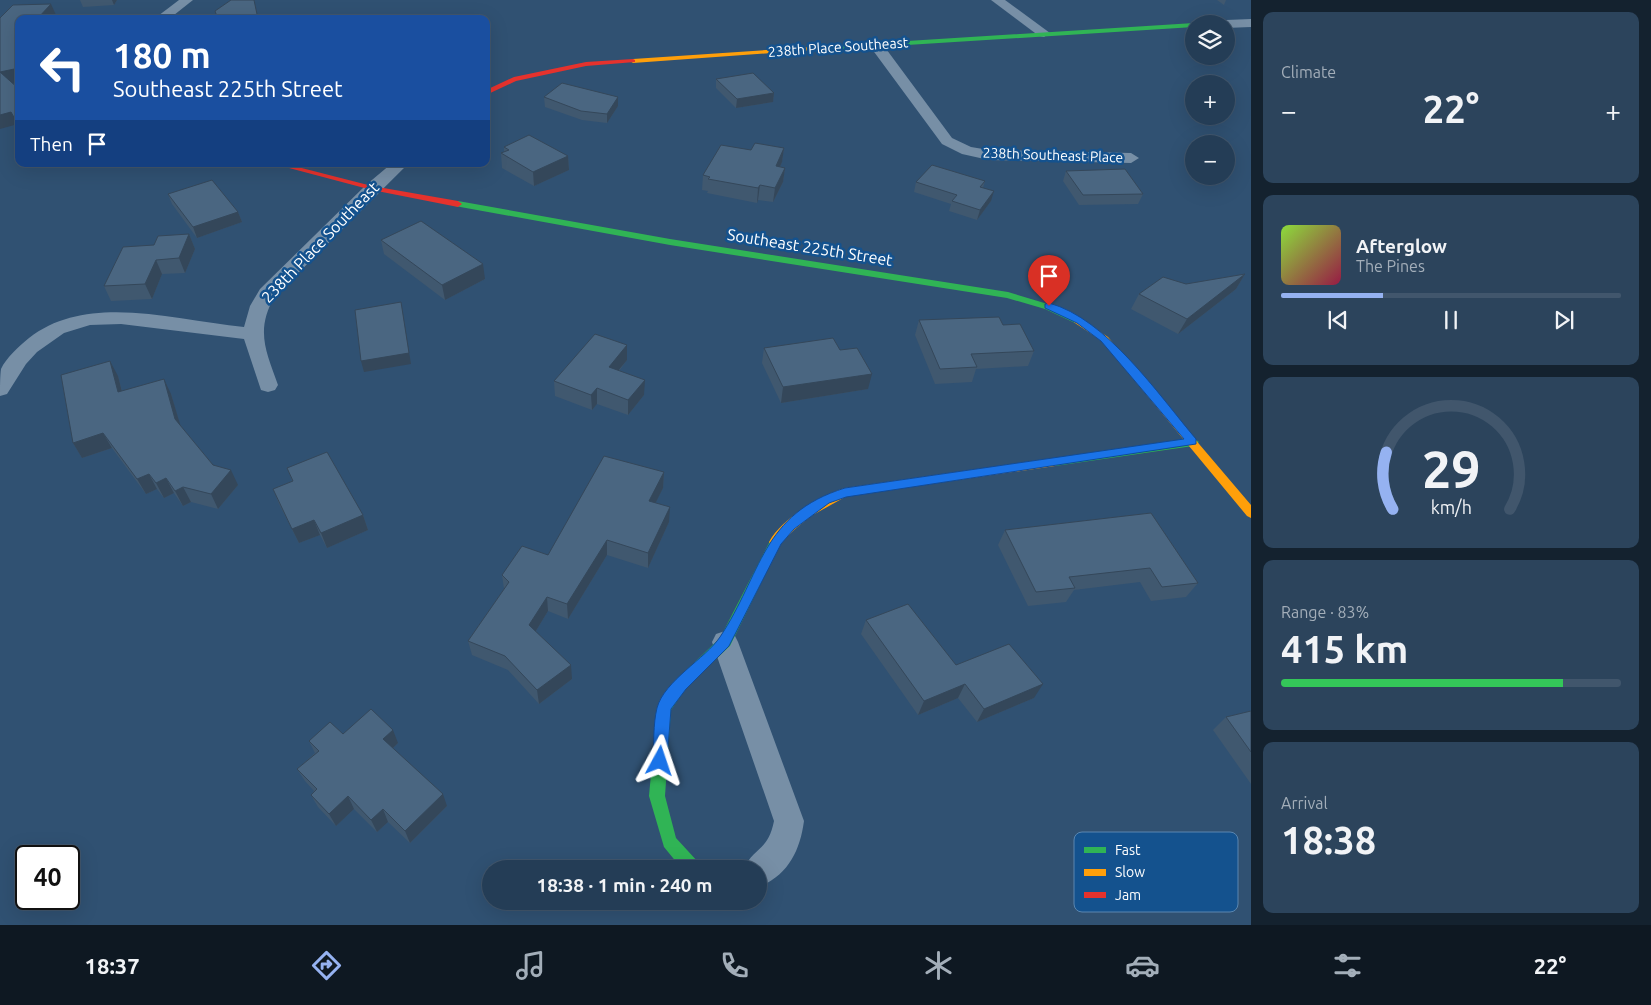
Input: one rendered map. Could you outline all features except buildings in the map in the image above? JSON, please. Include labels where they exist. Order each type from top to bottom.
[{"type":"street","points":[[166,15],[187,0]]},
{"type":"street","points":[[997,0],[1044,33]]},
{"type":"street","points":[[1235,24],[1251,23]]},
{"type":"street","name":"238th Place Southeast","points":[[490,91],[514,79],[586,64],[1044,33],[1185,26]]},
{"type":"street","name":"238th Southeast Place","points":[[876,45],[946,141],[967,151],[988,155],[1131,158]]},
{"type":"street","name":"Southeast 225th Street","points":[[290,167],[372,188],[670,242],[1008,295],[1049,306],[1080,321],[1105,339],[1251,513]]},
{"type":"street","name":"238th Place Southeast","points":[[268,386],[252,334],[256,309],[266,293],[372,188],[396,167]]},
{"type":"street","points":[[0,389],[10,367],[28,347],[47,334],[81,320],[108,317],[252,334]]},
{"type":"street","points":[[685,860],[669,842],[657,796],[664,708],[681,684],[724,642],[776,541],[790,526],[825,500],[845,492],[1192,442]]},
{"type":"street","points":[[724,642],[788,821],[786,844],[775,859],[767,865]]},
{"type":"traffic: fast","points":[[812,49],[1185,26]]},
{"type":"traffic: fast","points":[[458,204],[670,242],[1008,295],[1048,307],[1078,321]]},
{"type":"traffic: fast","points":[[1055,462],[1193,442]]},
{"type":"traffic: fast","points":[[685,860],[669,842],[657,796],[664,708],[681,684],[725,642],[775,542]]},
{"type":"traffic: slow","points":[[633,61],[812,49]]},
{"type":"traffic: slow","points":[[1078,321],[1105,339],[1251,513]]},
{"type":"traffic: slow","points":[[775,542],[790,526],[807,513],[845,492],[1055,462]]},
{"type":"traffic: jam","points":[[490,91],[514,79],[586,64],[633,61]]},
{"type":"traffic: jam","points":[[290,167],[372,188],[458,204]]},
{"type":"route","points":[[660,761],[664,708],[681,684],[724,642],[776,541],[790,526],[825,500],[845,492],[1192,442],[1105,339],[1080,321],[1049,306]]}]
